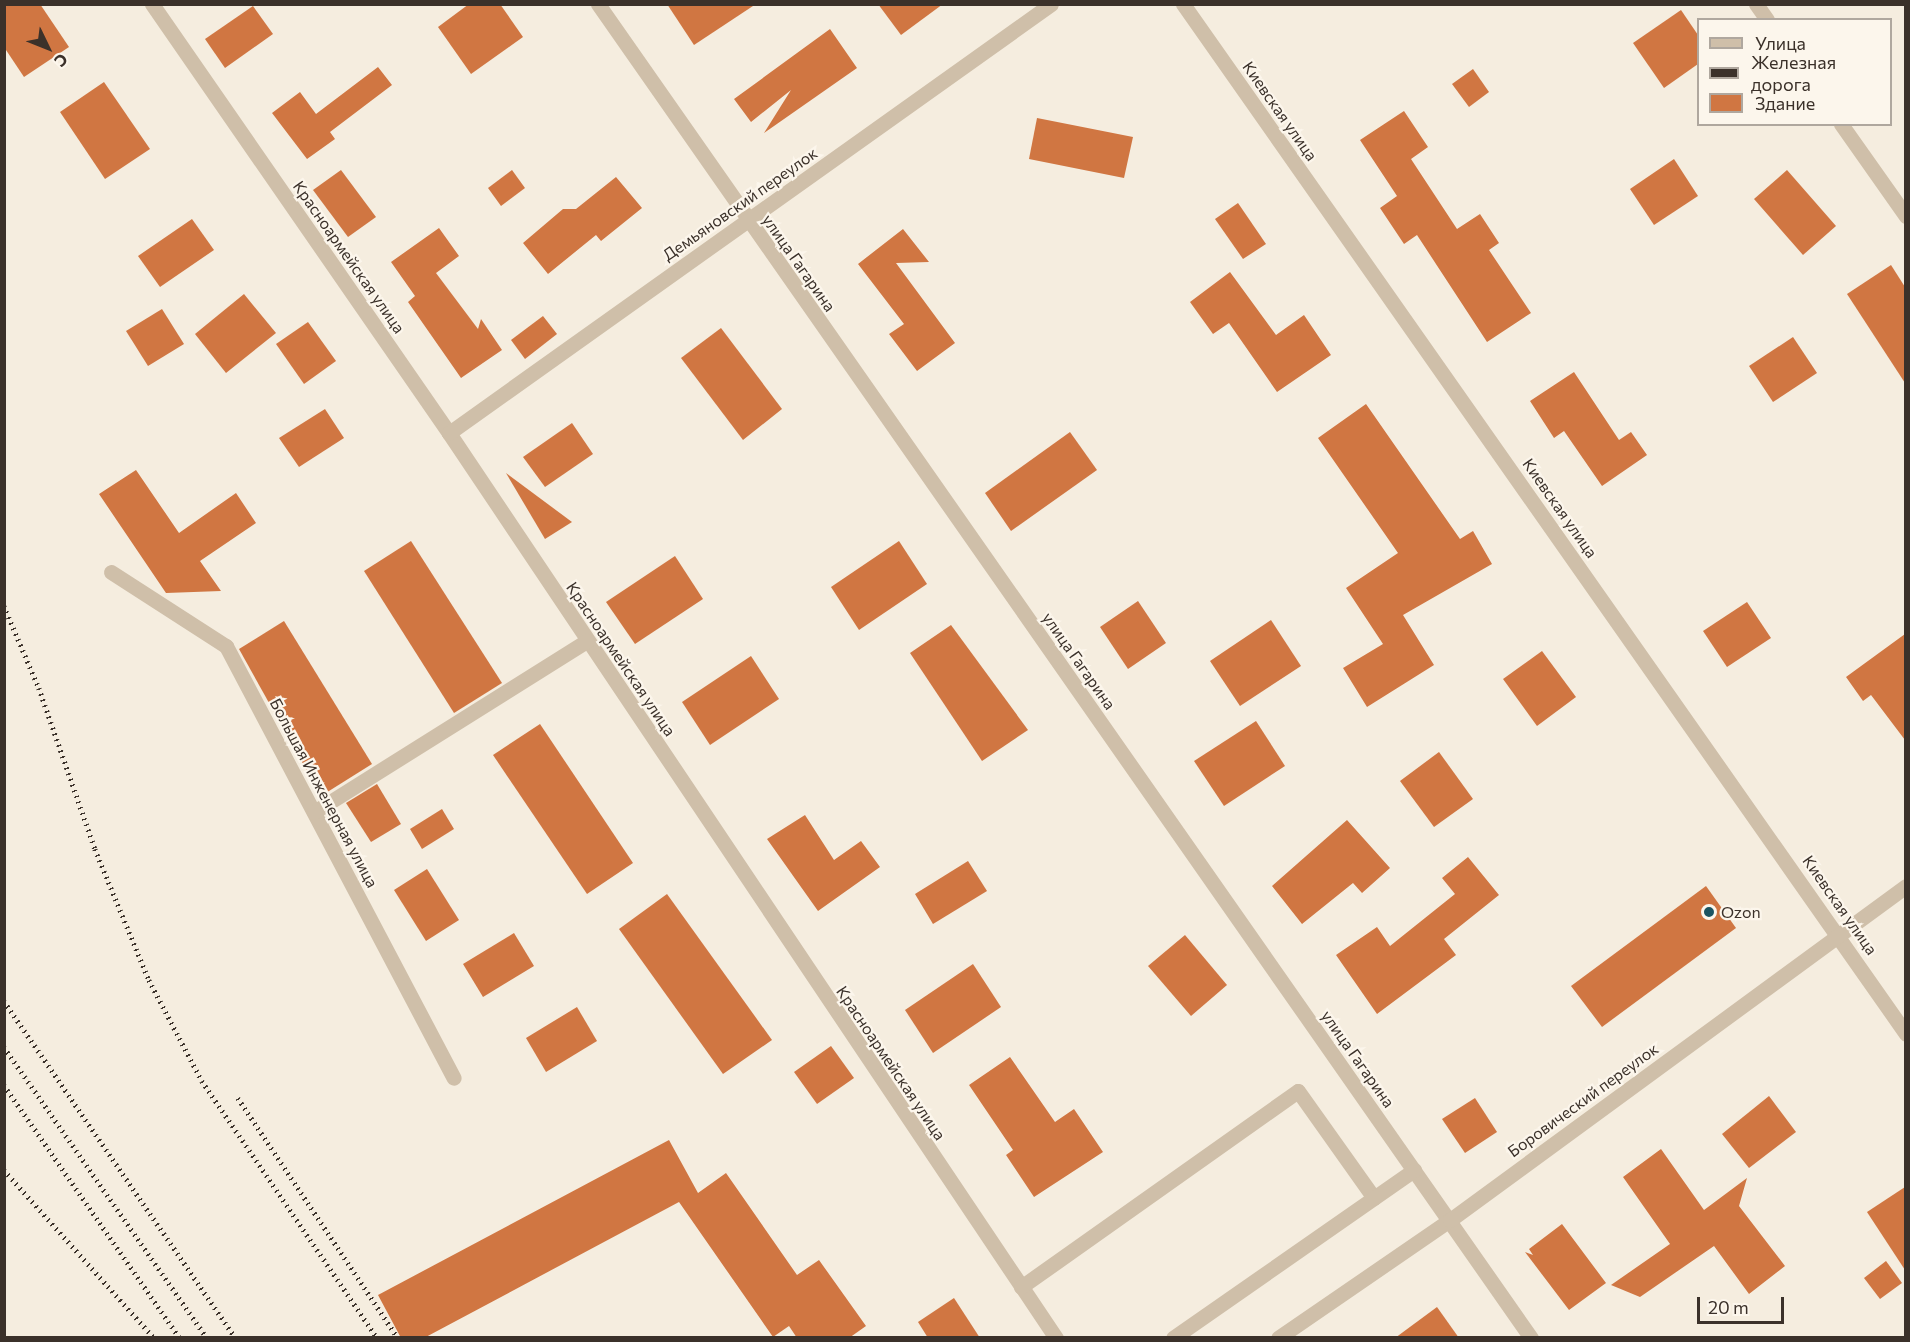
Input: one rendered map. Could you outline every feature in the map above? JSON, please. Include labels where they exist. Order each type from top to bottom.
[{"type":"street","name":"Красноармейская улица","points":[[152,4],[449,433],[1056,1338]]},
{"type":"street","name":"улица Гагарина","points":[[598,4],[1532,1338]]},
{"type":"street","name":"Демьяновский переулок","points":[[449,433],[1052,4]]},
{"type":"street","name":"Киевская улица","points":[[1183,4],[1839,934],[1905,1034]]},
{"type":"street","points":[[1756,4],[1766,18]]},
{"type":"street","points":[[1842,126],[1905,216]]},
{"type":"street","name":"Большая Инженерная улица","points":[[111,572],[226,646],[453,1078]]},
{"type":"street","points":[[314,812],[588,641]]},
{"type":"street","name":"Боровический переулок","points":[[1278,1338],[1450,1220],[1905,886]]},
{"type":"street","points":[[1021,1287],[1298,1091],[1374,1198]]},
{"type":"street","points":[[1173,1338],[1414,1170]]},
{"type":"building","points":[[4,4],[40,4],[69,47],[24,77],[4,47]]},
{"type":"building","points":[[469,4],[500,4],[523,37],[471,74],[438,27]]},
{"type":"building","points":[[667,4],[756,4],[694,45]]},
{"type":"building","points":[[878,4],[943,4],[901,35]]},
{"type":"building","points":[[253,6],[273,34],[225,68],[205,39]]},
{"type":"building","points":[[1681,10],[1697,34],[1697,65],[1664,88],[1633,43]]},
{"type":"building","points":[[830,29],[857,68],[764,133],[791,90],[751,122],[734,99]]},
{"type":"building","points":[[378,67],[392,85],[330,132],[335,139],[307,159],[272,113],[300,92],[316,114]]},
{"type":"building","points":[[1473,69],[1489,92],[1469,107],[1452,84]]},
{"type":"building","points":[[104,82],[150,149],[105,179],[60,112]]},
{"type":"building","points":[[1404,111],[1428,147],[1411,159],[1457,229],[1480,214],[1499,243],[1489,250],[1531,313],[1487,342],[1417,235],[1404,244],[1380,208],[1397,196],[1360,140]]},
{"type":"building","points":[[1037,118],[1133,137],[1124,178],[1029,159]]},
{"type":"building","points":[[1674,159],[1698,196],[1654,225],[1630,189]]},
{"type":"building","points":[[341,170],[376,217],[348,237],[313,190]]},
{"type":"building","points":[[512,170],[525,188],[501,206],[488,188]]},
{"type":"building","points":[[1787,170],[1836,226],[1803,255],[1754,199]]},
{"type":"building","points":[[616,177],[642,208],[601,241],[596,235],[548,274],[523,243],[563,209],[576,209]]},
{"type":"building","points":[[1238,203],[1266,244],[1243,259],[1215,219]]},
{"type":"building","points":[[192,219],[214,250],[160,287],[138,256]]},
{"type":"building","points":[[439,228],[459,256],[436,273],[478,329],[481,319],[502,350],[461,378],[408,302],[415,296],[391,262]]},
{"type":"building","points":[[903,229],[929,262],[896,263],[955,343],[917,371],[889,334],[904,324],[858,264]]},
{"type":"building","points":[[1891,265],[1905,287],[1905,383],[1847,294]]},
{"type":"building","points":[[1230,272],[1276,335],[1304,315],[1331,355],[1277,392],[1229,323],[1213,334],[1190,302]]},
{"type":"building","points":[[244,294],[276,333],[226,373],[195,334]]},
{"type":"building","points":[[162,309],[184,344],[148,366],[126,331]]},
{"type":"building","points":[[543,316],[557,334],[525,359],[511,340]]},
{"type":"building","points":[[308,322],[336,361],[304,384],[276,344]]},
{"type":"building","points":[[721,328],[782,409],[743,440],[681,358]]},
{"type":"building","points":[[1793,337],[1817,373],[1773,402],[1749,366]]},
{"type":"building","points":[[1574,372],[1619,440],[1631,432],[1647,455],[1602,486],[1564,431],[1554,438],[1530,401]]},
{"type":"building","points":[[1366,404],[1460,539],[1473,531],[1492,564],[1403,615],[1434,665],[1367,707],[1343,668],[1383,644],[1346,588],[1398,553],[1318,438]]},
{"type":"building","points":[[325,409],[344,438],[299,467],[279,438]]},
{"type":"building","points":[[572,423],[593,454],[545,487],[523,457]]},
{"type":"building","points":[[1070,432],[1097,470],[1011,531],[985,493]]},
{"type":"building","points":[[136,470],[179,533],[236,493],[256,523],[200,561],[221,591],[166,593],[99,494]]},
{"type":"building","points":[[506,473],[572,522],[545,539]]},
{"type":"building","points":[[411,541],[502,683],[454,713],[364,571]]},
{"type":"building","points":[[899,541],[927,584],[859,630],[831,587]]},
{"type":"building","points":[[675,556],[703,599],[635,644],[606,602]]},
{"type":"building","points":[[1138,601],[1166,643],[1128,669],[1100,627]]},
{"type":"building","points":[[1747,602],[1771,638],[1727,667],[1703,631]]},
{"type":"building","points":[[1271,620],[1301,666],[1240,706],[1210,661]]},
{"type":"building","points":[[284,621],[372,764],[321,796],[239,649]]},
{"type":"building","points":[[951,625],[1028,730],[982,761],[910,653]]},
{"type":"building","points":[[1905,634],[1905,740],[1871,695],[1863,701],[1846,677]]},
{"type":"building","points":[[1542,651],[1576,697],[1537,726],[1503,679]]},
{"type":"building","points":[[751,656],[779,699],[710,745],[682,702]]},
{"type":"building","points":[[1256,721],[1285,766],[1224,806],[1194,761]]},
{"type":"building","points":[[540,724],[633,863],[587,894],[493,755]]},
{"type":"building","points":[[1439,752],[1473,799],[1434,827],[1400,781]]},
{"type":"building","points":[[377,784],[401,824],[371,842],[346,803]]},
{"type":"building","points":[[442,809],[454,829],[422,849],[410,829]]},
{"type":"building","points":[[805,815],[834,860],[861,841],[880,867],[818,911],[767,839]]},
{"type":"building","points":[[1347,820],[1390,868],[1362,893],[1353,883],[1302,924],[1272,886]]},
{"type":"building","points":[[1468,857],[1499,895],[1444,939],[1456,955],[1377,1014],[1336,955],[1377,927],[1390,946],[1455,894],[1442,878]]},
{"type":"building","points":[[968,861],[987,891],[933,924],[915,894]]},
{"type":"building","points":[[427,869],[459,920],[426,941],[394,890]]},
{"type":"building","points":[[1706,886],[1736,928],[1602,1027],[1571,986]]},
{"type":"building","points":[[667,894],[772,1040],[723,1074],[619,929]]},
{"type":"building","points":[[514,933],[534,966],[483,997],[463,964]]},
{"type":"building","points":[[1185,935],[1227,985],[1191,1016],[1148,966]]},
{"type":"building","points":[[973,964],[1001,1007],[933,1053],[905,1010]]},
{"type":"building","points":[[577,1007],[597,1041],[546,1072],[526,1038]]},
{"type":"building","points":[[831,1046],[854,1078],[817,1104],[794,1072]]},
{"type":"building","points":[[1010,1057],[1055,1122],[1074,1109],[1103,1152],[1034,1197],[1006,1155],[1013,1150],[969,1085]]},
{"type":"building","points":[[1769,1096],[1796,1132],[1749,1168],[1722,1134]]},
{"type":"building","points":[[1475,1098],[1497,1132],[1465,1153],[1442,1119]]},
{"type":"building","points":[[669,1140],[698,1193],[726,1173],[797,1275],[819,1260],[866,1326],[849,1338],[797,1338],[789,1326],[773,1337],[679,1202],[424,1338],[401,1338],[378,1295]]},
{"type":"building","points":[[1661,1149],[1704,1210],[1747,1178],[1739,1206],[1785,1266],[1749,1294],[1714,1246],[1640,1297],[1611,1285],[1670,1244],[1623,1177]]},
{"type":"building","points":[[1905,1187],[1905,1270],[1867,1212]]},
{"type":"building","points":[[1562,1224],[1606,1283],[1569,1310],[1525,1252],[1533,1255],[1529,1249]]},
{"type":"building","points":[[1886,1261],[1902,1283],[1880,1299],[1864,1278]]},
{"type":"building","points":[[954,1298],[980,1338],[928,1338],[918,1322]]},
{"type":"building","points":[[1437,1307],[1459,1338],[1395,1338]]},
{"type":"railway","points":[[4,606],[39,688],[95,849],[149,980],[202,1081],[377,1338]]},
{"type":"railway","points":[[4,1001],[236,1338]]},
{"type":"railway","points":[[4,1047],[207,1338]]},
{"type":"railway","points":[[4,1085],[180,1338]]},
{"type":"railway","points":[[238,1098],[398,1338]]},
{"type":"railway","points":[[4,1170],[154,1338]]},
{"type":"place","name":"Ozon","points":[[1709,912]]}]
